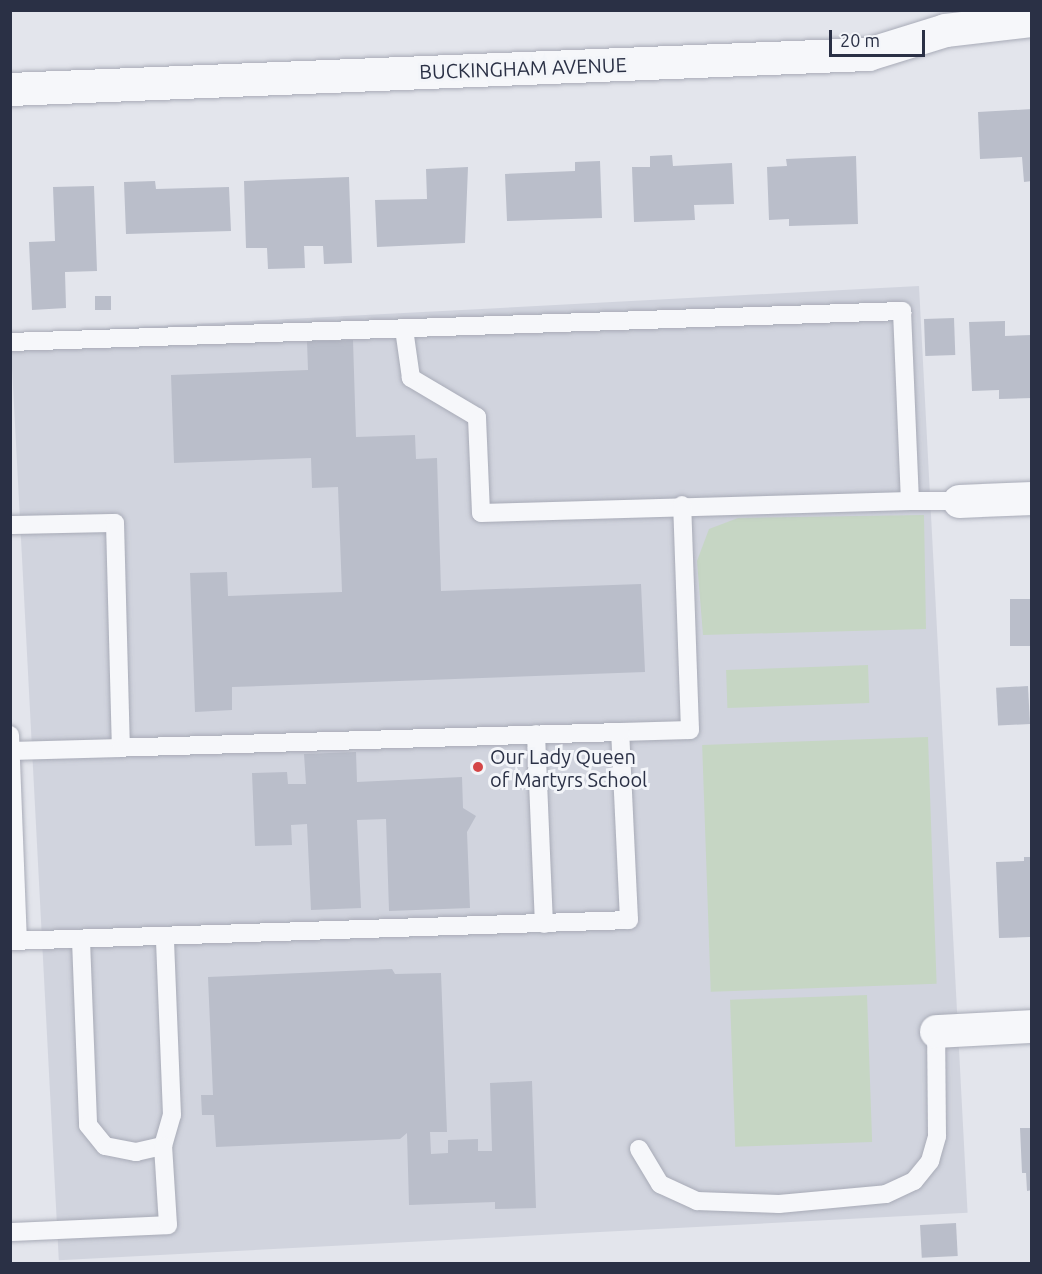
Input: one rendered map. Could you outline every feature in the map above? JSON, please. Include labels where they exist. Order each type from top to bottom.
[{"type":"street","name":"BUCKINGHAM AVENUE","points":[[10,89],[868,54],[945,30],[1032,20]]},
{"type":"street","points":[[959,501],[1032,498]]},
{"type":"street","points":[[936,1030],[1032,1026]]},
{"type":"lane","points":[[10,342],[902,311],[910,501]]},
{"type":"lane","points":[[404,329],[411,378],[477,417],[481,513],[681,505],[959,501]]},
{"type":"lane","points":[[11,751],[690,730],[681,505]]},
{"type":"lane","points":[[10,525],[115,523],[121,748]]},
{"type":"lane","points":[[10,735],[14,941],[165,938],[629,920],[620,732]]},
{"type":"lane","points":[[536,734],[544,924]]},
{"type":"lane","points":[[10,1232],[168,1225],[163,1146],[172,1115],[165,938]]},
{"type":"lane","points":[[81,940],[88,1125],[105,1146],[136,1152],[163,1146]]},
{"type":"lane","points":[[639,1149],[660,1184],[697,1202],[779,1204],[886,1194],[914,1181],[930,1161],[937,1136],[936,1030]]},
{"type":"shaded area","name":"Our Lady Queen of Martyrs School","points":[[919,286],[968,1213],[59,1260],[10,334]]},
{"type":"green space","points":[[924,515],[926,629],[703,635],[697,561],[709,529],[738,518]]},
{"type":"green space","points":[[868,665],[869,703],[727,708],[726,670]]},
{"type":"green space","points":[[928,737],[937,984],[711,992],[702,745]]},
{"type":"green space","points":[[867,995],[872,1142],[735,1147],[730,1000]]},
{"type":"building","points":[[1032,109],[1032,181],[1024,182],[1022,157],[980,159],[978,112]]},
{"type":"building","points":[[672,155],[673,166],[732,163],[734,204],[694,205],[695,220],[634,222],[632,167],[650,167],[650,156]]},
{"type":"building","points":[[856,156],[858,224],[789,226],[789,219],[769,220],[767,167],[787,166],[786,159]]},
{"type":"building","points":[[600,161],[602,218],[507,221],[505,174],[575,171],[575,162]]},
{"type":"building","points":[[468,167],[465,243],[377,247],[375,200],[427,199],[426,169]]},
{"type":"building","points":[[349,177],[352,263],[324,264],[323,246],[304,246],[305,268],[268,269],[267,248],[246,248],[244,181]]},
{"type":"building","points":[[155,181],[156,189],[229,187],[231,231],[126,234],[124,182]]},
{"type":"building","points":[[94,186],[97,271],[65,272],[66,308],[32,310],[29,242],[55,241],[53,187]]},
{"type":"building","points":[[95,296],[111,296],[111,310],[95,310]]},
{"type":"building","points":[[954,318],[955,355],[925,356],[924,319]]},
{"type":"building","points":[[1005,321],[1005,336],[1032,335],[1032,398],[999,399],[999,390],[972,391],[969,322]]},
{"type":"building","points":[[353,340],[356,437],[415,435],[416,459],[437,458],[441,591],[641,584],[645,672],[232,687],[232,710],[195,712],[190,573],[227,572],[228,596],[342,592],[338,487],[312,488],[311,458],[174,463],[171,375],[308,370],[307,341]]},
{"type":"building","points":[[1010,599],[1032,599],[1032,646],[1010,646]]},
{"type":"building","points":[[1028,686],[1030,724],[998,726],[996,688]]},
{"type":"building","points":[[356,752],[357,782],[462,777],[463,808],[476,816],[467,832],[470,908],[389,911],[386,819],[357,820],[361,908],[311,910],[307,824],[291,825],[292,845],[255,846],[252,773],[287,772],[288,784],[306,784],[304,754]]},
{"type":"building","points":[[1024,857],[1032,857],[1030,937],[999,938],[996,862],[1024,861]]},
{"type":"building","points":[[392,969],[395,974],[441,973],[447,1132],[430,1132],[431,1154],[448,1153],[448,1140],[478,1139],[478,1151],[492,1151],[490,1083],[532,1081],[536,1208],[495,1209],[495,1202],[409,1205],[407,1133],[400,1139],[216,1147],[214,1115],[202,1115],[201,1095],[213,1095],[208,977]]},
{"type":"building","points":[[1020,1128],[1032,1128],[1032,1190],[1027,1191],[1026,1173],[1022,1173]]},
{"type":"building","points":[[956,1223],[958,1256],[922,1258],[920,1225]]},
{"type":"place","name":"Our Lady Queen of Martyrs School","points":[[478,767]]}]
